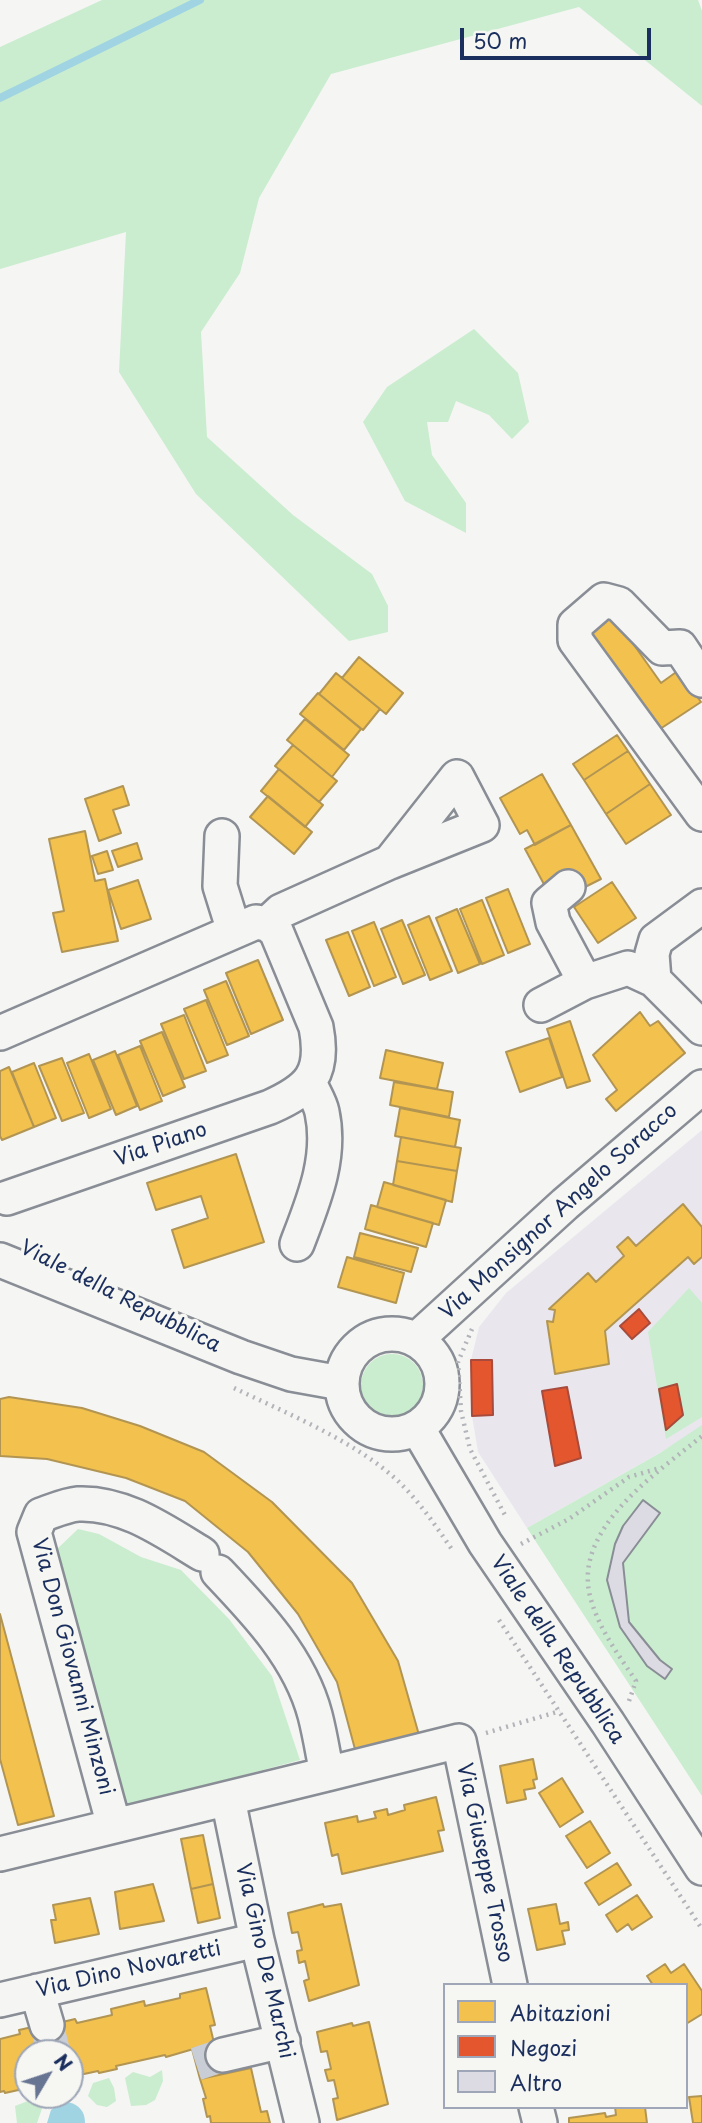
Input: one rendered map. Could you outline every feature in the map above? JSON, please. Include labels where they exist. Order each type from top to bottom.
[{"type":"street","points":[[702,680],[680,647],[662,648],[619,604],[604,600],[575,625],[575,640],[702,814]]},
{"type":"street","points":[[222,836],[220,886],[234,932]]},
{"type":"street","points":[[267,923],[281,911],[390,862]]},
{"type":"street","points":[[568,887],[549,903],[554,922],[586,982]]},
{"type":"street","points":[[654,980],[652,954],[656,940],[702,906]]},
{"type":"street","points":[[0,1032],[256,922],[267,923],[276,931],[316,1027],[318,1042],[318,1064],[309,1082],[322,1111],[326,1149],[316,1195],[297,1244]]},
{"type":"street","points":[[541,1005],[586,982],[628,968],[654,980],[702,1028]]},
{"type":"street","name":"Via Piano","points":[[2,1201],[270,1107],[295,1096],[309,1082]]},
{"type":"street","name":"Via Monsignor Angelo Soracco","points":[[417,1339],[565,1204],[702,1087]]},
{"type":"street","name":"Viale della Repubblica","points":[[0,1236],[232,1370]]},
{"type":"street","name":"Viale della Repubblica","points":[[0,1260],[232,1370],[291,1374],[341,1383]]},
{"type":"street","points":[[397,1333],[417,1339],[433,1354],[443,1373],[443,1395],[434,1414],[418,1429],[397,1435],[376,1432],[358,1421],[345,1404],[341,1383],[346,1363],[358,1346],[377,1335],[397,1333]]},
{"type":"street","name":"Viale della Repubblica","points":[[418,1429],[485,1543],[608,1723],[702,1868]]},
{"type":"street","name":"Via Don Giovanni Minzoni","points":[[114,1826],[34,1532],[41,1515],[75,1504],[103,1505],[158,1527],[210,1563],[262,1620],[284,1649],[303,1683],[315,1714],[327,1774]]},
{"type":"street","name":"Via Don Giovanni Minzoni","points":[[0,1854],[459,1741]]},
{"type":"street","name":"Via Giuseppe Trosso","points":[[459,1741],[510,1983]]},
{"type":"street","name":"Via Gino De Marchi","points":[[228,1799],[257,1940],[302,2123]]},
{"type":"street","name":"Via Dino Novaretti","points":[[0,2000],[257,1940]]},
{"type":"street","points":[[37,1992],[47,2025]]},
{"type":"street","points":[[223,2055],[283,2041]]},
{"type":"path","points":[[478,1319],[458,1362],[461,1411],[470,1449],[509,1522]]},
{"type":"path","points":[[232,1370],[382,1468],[412,1495],[459,1560]]},
{"type":"path","points":[[622,1690],[631,1704],[636,1681],[602,1630],[589,1595],[587,1567],[605,1527],[619,1507],[702,1436]]},
{"type":"path","points":[[521,1544],[569,1518],[629,1478],[664,1467]]},
{"type":"path","points":[[515,1533],[528,1554]]},
{"type":"path","points":[[498,1618],[702,1929]]},
{"type":"path","points":[[459,1741],[560,1711]]},
{"type":"shaded area","points":[[702,1130],[702,1427],[527,1528],[478,1452],[472,1416],[471,1360],[479,1327],[506,1293]]},
{"type":"green space","points":[[102,0],[698,0],[702,11],[702,106],[579,7],[331,74],[259,198],[240,273],[201,332],[207,437],[293,515],[372,574],[388,606],[388,632],[349,641],[196,494],[119,372],[126,232],[0,269],[0,47]]},
{"type":"green space","points":[[474,329],[518,373],[529,422],[512,439],[489,415],[456,401],[448,422],[427,422],[432,455],[466,503],[466,533],[405,501],[363,422],[387,387]]},
{"type":"green space","points":[[689,1288],[702,1303],[702,1417],[666,1439],[648,1332]]},
{"type":"green space","points":[[392,1354],[404,1356],[414,1363],[421,1373],[421,1397],[414,1407],[404,1414],[392,1416],[380,1414],[370,1407],[363,1397],[361,1385],[363,1373],[370,1363],[380,1356]]},
{"type":"green space","points":[[702,1425],[702,1796],[527,1528],[660,1453]]},
{"type":"green space","points":[[78,1529],[99,1534],[141,1557],[181,1570],[229,1619],[272,1676],[300,1760],[125,1807],[56,1550]]},
{"type":"green space","points":[[162,2070],[163,2081],[155,2100],[146,2105],[131,2106],[125,2078],[133,2072],[150,2077]]},
{"type":"green space","points":[[109,2078],[116,2101],[107,2107],[97,2105],[88,2096],[93,2083]]},
{"type":"green space","points":[[15,2109],[42,2109],[37,2123],[17,2123]]},
{"type":"water","points":[[81,2109],[85,2123],[47,2123],[51,2110]]},
{"type":"building: Abitazioni","points":[[612,614],[661,683],[679,670],[701,702],[651,735],[580,637]]},
{"type":"building: Abitazioni","points":[[359,657],[403,693],[386,714],[342,678]]},
{"type":"building: Abitazioni","points":[[336,673],[380,709],[363,730],[319,694]]},
{"type":"building: Abitazioni","points":[[318,693],[361,729],[344,750],[300,714]]},
{"type":"building: Abitazioni","points":[[305,719],[349,755],[332,777],[287,740]]},
{"type":"building: Abitazioni","points":[[617,735],[628,751],[584,780],[573,764]]},
{"type":"building: Abitazioni","points":[[293,745],[337,781],[319,802],[275,766]]},
{"type":"building: Abitazioni","points":[[628,751],[650,784],[606,814],[584,780]]},
{"type":"building: Abitazioni","points":[[279,769],[323,805],[305,827],[261,791]]},
{"type":"building: Abitazioni","points":[[542,774],[571,825],[535,845],[527,830],[520,834],[500,798]]},
{"type":"building: Abitazioni","points":[[650,784],[671,815],[626,844],[606,814]]},
{"type":"building: Abitazioni","points":[[123,786],[129,805],[113,810],[121,833],[99,841],[85,799]]},
{"type":"building: Abitazioni","points":[[268,796],[312,832],[294,854],[250,817]]},
{"type":"building: Abitazioni","points":[[571,825],[601,879],[581,889],[546,888],[525,849]]},
{"type":"building: Abitazioni","points":[[85,831],[95,881],[105,879],[118,941],[62,952],[53,913],[64,911],[49,839]]},
{"type":"building: Abitazioni","points":[[137,843],[142,859],[118,867],[112,851]]},
{"type":"building: Abitazioni","points":[[107,851],[113,870],[98,874],[92,856]]},
{"type":"building: Abitazioni","points":[[138,880],[151,919],[121,929],[108,890]]},
{"type":"building: Abitazioni","points":[[612,882],[636,918],[598,943],[574,907]]},
{"type":"building: Abitazioni","points":[[508,889],[530,944],[508,953],[486,898]]},
{"type":"building: Abitazioni","points":[[482,900],[504,955],[482,964],[460,909]]},
{"type":"building: Abitazioni","points":[[457,909],[480,964],[458,973],[436,918]]},
{"type":"building: Abitazioni","points":[[429,916],[452,971],[430,980],[408,925]]},
{"type":"building: Abitazioni","points":[[402,920],[425,975],[403,984],[381,929]]},
{"type":"building: Abitazioni","points":[[374,922],[396,977],[374,986],[352,931]]},
{"type":"building: Abitazioni","points":[[348,932],[370,987],[349,996],[326,940]]},
{"type":"building: Abitazioni","points":[[258,960],[283,1020],[251,1034],[226,973]]},
{"type":"building: Abitazioni","points":[[226,981],[249,1036],[227,1045],[204,990]]},
{"type":"building: Abitazioni","points":[[206,1000],[228,1055],[207,1063],[184,1009]]},
{"type":"building: Abitazioni","points":[[640,1012],[650,1026],[658,1021],[685,1053],[616,1111],[606,1099],[617,1090],[593,1055]]},
{"type":"building: Abitazioni","points":[[184,1015],[206,1071],[184,1079],[161,1024]]},
{"type":"building: Abitazioni","points":[[570,1021],[590,1081],[567,1088],[547,1029]]},
{"type":"building: Abitazioni","points":[[162,1032],[185,1087],[163,1096],[140,1041]]},
{"type":"building: Abitazioni","points":[[549,1038],[562,1077],[520,1092],[506,1052]]},
{"type":"building: Abitazioni","points":[[140,1046],[162,1101],[140,1110],[118,1055]]},
{"type":"building: Abitazioni","points":[[386,1050],[443,1063],[437,1089],[380,1078]]},
{"type":"building: Abitazioni","points":[[115,1051],[137,1106],[116,1115],[93,1060]]},
{"type":"building: Abitazioni","points":[[89,1054],[111,1109],[89,1118],[67,1063]]},
{"type":"building: Abitazioni","points":[[62,1058],[84,1113],[62,1121],[39,1066]]},
{"type":"building: Abitazioni","points":[[34,1063],[56,1118],[34,1127],[12,1072]]},
{"type":"building: Abitazioni","points":[[9,1067],[34,1127],[2,1140],[0,1071]]},
{"type":"building: Abitazioni","points":[[394,1082],[453,1092],[449,1117],[390,1105]]},
{"type":"building: Abitazioni","points":[[400,1108],[460,1120],[455,1147],[395,1136]]},
{"type":"building: Abitazioni","points":[[401,1137],[461,1148],[457,1171],[397,1161]]},
{"type":"building: Abitazioni","points":[[236,1154],[264,1242],[184,1268],[172,1230],[208,1218],[201,1196],[156,1210],[147,1183]]},
{"type":"building: Abitazioni","points":[[397,1161],[457,1171],[452,1202],[393,1185]]},
{"type":"building: Abitazioni","points":[[384,1182],[446,1200],[439,1225],[377,1207]]},
{"type":"building: Abitazioni","points":[[683,1204],[702,1227],[702,1257],[694,1264],[688,1257],[605,1331],[609,1364],[555,1374],[547,1321],[553,1322],[555,1310],[549,1309],[588,1273],[596,1282],[624,1256],[617,1247],[628,1237],[636,1246]]},
{"type":"building: Abitazioni","points":[[371,1205],[433,1223],[426,1247],[365,1229]]},
{"type":"building: Abitazioni","points":[[360,1233],[418,1248],[411,1272],[354,1257]]},
{"type":"building: Abitazioni","points":[[347,1257],[404,1273],[396,1303],[338,1287]]},
{"type":"building: Abitazioni","points":[[9,1397],[82,1408],[140,1426],[204,1452],[272,1502],[352,1583],[398,1661],[419,1735],[356,1753],[337,1682],[298,1614],[248,1552],[185,1501],[126,1478],[47,1459],[0,1456],[0,1399]]},
{"type":"building: Abitazioni","points":[[0,1614],[54,1816],[18,1825],[0,1759]]},
{"type":"building: Abitazioni","points":[[533,1759],[537,1779],[533,1780],[535,1788],[524,1790],[526,1799],[507,1803],[500,1766]]},
{"type":"building: Abitazioni","points":[[562,1778],[583,1812],[560,1827],[539,1793]]},
{"type":"building: Abitazioni","points":[[436,1797],[444,1830],[438,1831],[443,1851],[342,1874],[338,1854],[332,1856],[325,1823],[357,1816],[358,1822],[376,1818],[374,1812],[387,1809],[388,1815],[405,1810],[404,1805]]},
{"type":"building: Abitazioni","points":[[590,1821],[610,1853],[587,1868],[566,1836]]},
{"type":"building: Abitazioni","points":[[203,1835],[213,1884],[191,1889],[181,1839]]},
{"type":"building: Abitazioni","points":[[617,1863],[631,1885],[599,1905],[585,1883]]},
{"type":"building: Abitazioni","points":[[153,1884],[164,1921],[120,1929],[115,1892]]},
{"type":"building: Abitazioni","points":[[213,1884],[220,1918],[198,1923],[191,1889]]},
{"type":"building: Abitazioni","points":[[637,1895],[652,1917],[632,1930],[628,1924],[617,1932],[606,1915]]},
{"type":"building: Abitazioni","points":[[90,1898],[99,1934],[55,1943],[51,1920],[56,1920],[53,1905]]},
{"type":"building: Abitazioni","points":[[323,1904],[324,1907],[341,1904],[359,1985],[309,2001],[304,1981],[309,1979],[305,1961],[299,1963],[297,1951],[302,1950],[298,1932],[292,1933],[288,1913]]},
{"type":"building: Abitazioni","points":[[556,1904],[560,1924],[568,1922],[569,1930],[562,1931],[565,1944],[537,1950],[528,1909]]},
{"type":"building: Abitazioni","points":[[665,1964],[671,1973],[684,1964],[702,1991],[702,2014],[688,2023],[688,1983],[652,1983],[647,1976]]},
{"type":"building: Abitazioni","points":[[206,1988],[215,2025],[210,2026],[214,2043],[166,2057],[165,2055],[116,2066],[117,2069],[84,2074],[84,2039],[58,2039],[54,2024],[75,2019],[77,2023],[112,2015],[111,2009],[144,2001],[145,2006],[180,1998],[180,1994]]},
{"type":"building: Abitazioni","points":[[369,2022],[388,2104],[337,2120],[333,2099],[338,2098],[334,2080],[328,2081],[325,2070],[331,2069],[327,2051],[321,2052],[317,2032],[352,2023],[353,2026]]},
{"type":"building: Abitazioni","points":[[54,2024],[58,2039],[44,2039],[41,2025]]},
{"type":"building: Abitazioni","points":[[41,2025],[44,2039],[14,2039],[14,2091],[0,2092],[0,2039],[20,2034],[19,2030]]},
{"type":"building: Abitazioni","points":[[219,2042],[228,2073],[200,2079],[192,2049]]},
{"type":"building: Abitazioni","points":[[251,2068],[261,2112],[267,2111],[270,2123],[211,2123],[210,2116],[207,2117],[203,2099],[206,2098],[200,2079]]},
{"type":"building: Abitazioni","points":[[702,2096],[702,2123],[693,2123],[689,2097]]},
{"type":"building: Abitazioni","points":[[615,2109],[645,2109],[647,2123],[569,2123],[569,2118],[605,2113],[606,2117],[616,2115]]},
{"type":"building: Negozi","points":[[639,1309],[650,1323],[632,1339],[620,1326]]},
{"type":"building: Negozi","points":[[471,1360],[492,1360],[493,1415],[472,1416]]},
{"type":"building: Negozi","points":[[677,1384],[683,1415],[666,1430],[659,1389]]},
{"type":"building: Negozi","points":[[567,1387],[581,1458],[555,1466],[542,1391]]},
{"type":"building: Altro","points":[[643,1500],[660,1513],[623,1563],[629,1622],[660,1660],[672,1669],[665,1679],[647,1666],[620,1627],[607,1580],[615,1544],[623,1526]]},
{"type":"waterway","points":[[0,98],[200,0]]},
{"type":"tunnel","points":[[47,2025],[50,2039]]},
{"type":"tunnel","points":[[196,2064],[223,2055]]}]
